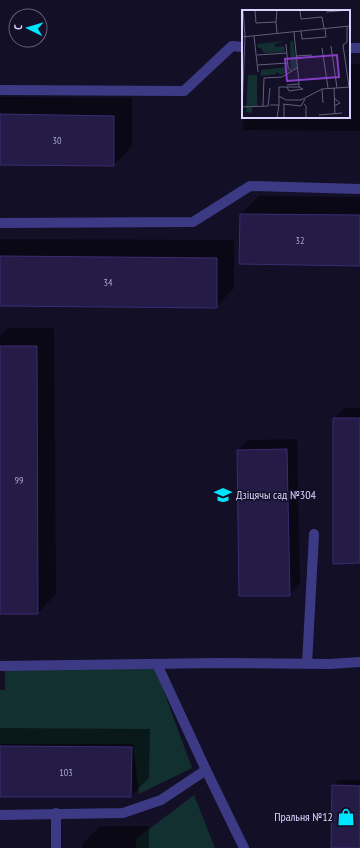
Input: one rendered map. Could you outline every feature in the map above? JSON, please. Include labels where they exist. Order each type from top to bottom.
[{"type":"lane","points":[[0,90],[184,91],[232,46],[242,46]]},
{"type":"lane","points":[[0,223],[193,222],[250,186],[360,189]]},
{"type":"lane","points":[[307,664],[314,534]]},
{"type":"lane","points":[[0,666],[307,664],[360,662]]},
{"type":"lane","points":[[157,664],[244,848]]},
{"type":"lane","points":[[0,814],[123,812],[160,800],[206,770]]},
{"type":"lane","points":[[56,813],[56,848]]},
{"type":"green space","points":[[153,662],[192,768],[139,794],[133,744],[0,744],[0,690],[5,690],[5,665]]},
{"type":"green space","points":[[194,795],[215,848],[136,848],[136,839]]},
{"type":"building","points":[[0,114],[114,116],[114,166],[0,165]]},
{"type":"building","points":[[240,214],[360,215],[360,266],[239,264]]},
{"type":"building","points":[[0,256],[217,258],[217,308],[0,306]]},
{"type":"building","points":[[0,346],[37,346],[38,614],[0,614]]},
{"type":"building","points":[[333,418],[360,418],[360,563],[333,564]]},
{"type":"building","points":[[287,449],[290,596],[239,596],[237,450]]},
{"type":"building","points":[[0,746],[132,747],[131,797],[0,797]]},
{"type":"building","name":"Пральня №12","points":[[332,785],[360,786],[360,848],[331,848]]},
{"type":"place","name":"Дзіцячы сад №304","points":[[223,495]]},
{"type":"place","name":"Пральня №12","points":[[346,817]]}]
